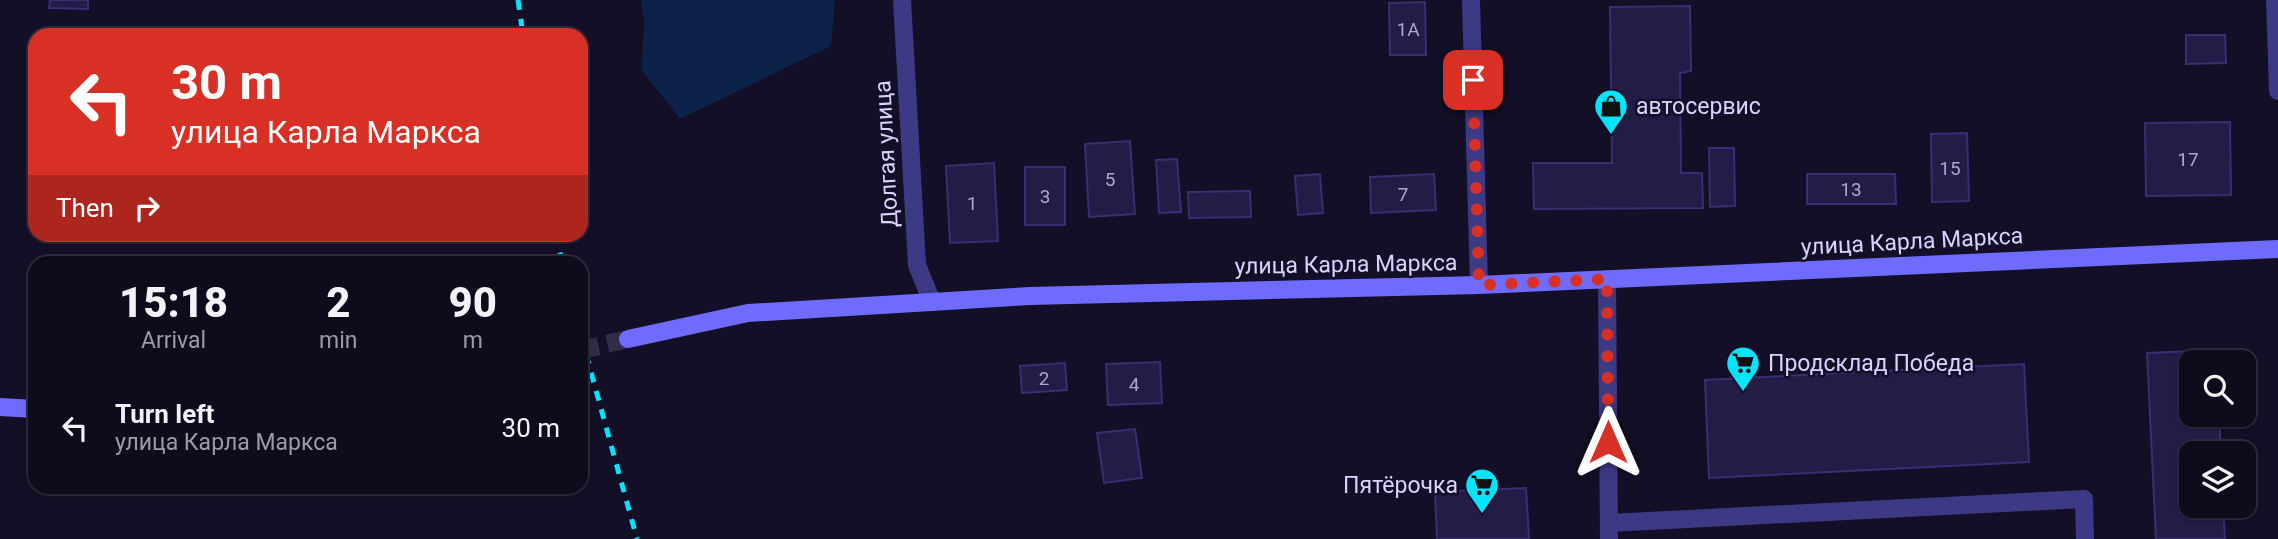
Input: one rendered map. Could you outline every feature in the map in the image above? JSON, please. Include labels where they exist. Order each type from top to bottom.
[{"type":"main road","name":"улица Карла Маркса","points":[[628,339],[748,313],[1030,296],[1479,285],[2278,250]]},
{"type":"main road","points":[[0,407],[28,409]]},
{"type":"street","name":"Долгая улица","points":[[902,0],[917,265],[932,302]]},
{"type":"street","points":[[1471,0],[1479,285]]},
{"type":"street","points":[[2275,0],[2278,92]]},
{"type":"street","points":[[1607,279],[1609,531],[2084,499],[2085,539]]},
{"type":"water","points":[[641,0],[835,0],[831,46],[680,119],[642,71],[644,22]]},
{"type":"building","points":[[50,0],[88,0],[88,9],[49,8]]},
{"type":"building","points":[[1425,2],[1426,55],[1390,55],[1389,3]]},
{"type":"building","points":[[1690,6],[1691,71],[1680,73],[1681,173],[1702,173],[1703,208],[1534,209],[1533,163],[1612,163],[1610,7]]},
{"type":"building","points":[[2186,35],[2225,35],[2226,63],[2186,64]]},
{"type":"building","points":[[2230,122],[2231,195],[2146,196],[2145,123]]},
{"type":"building","points":[[1967,133],[1969,201],[1932,202],[1931,134]]},
{"type":"building","points":[[1130,141],[1135,214],[1089,217],[1085,144]]},
{"type":"building","points":[[1709,148],[1734,148],[1735,206],[1710,207]]},
{"type":"building","points":[[1177,159],[1181,212],[1159,213],[1156,160]]},
{"type":"building","points":[[994,163],[998,241],[950,243],[946,166]]},
{"type":"building","points":[[1025,167],[1065,167],[1065,225],[1025,225]]},
{"type":"building","points":[[1320,174],[1323,213],[1298,215],[1295,176]]},
{"type":"building","points":[[1434,174],[1436,210],[1371,213],[1370,177]]},
{"type":"building","points":[[1807,174],[1895,174],[1896,204],[1807,204]]},
{"type":"building","points":[[1250,191],[1251,217],[1189,218],[1188,192]]},
{"type":"building","points":[[2179,352],[2179,427],[2220,427],[2220,441],[2179,441],[2179,518],[2224,518],[2225,539],[2156,539],[2147,353]]},
{"type":"building","points":[[1160,362],[1162,403],[1108,405],[1106,364]]},
{"type":"building","points":[[1065,363],[1067,390],[1022,393],[1020,366]]},
{"type":"building","points":[[2024,364],[2029,462],[1709,478],[1705,380]]},
{"type":"building","points":[[1135,429],[1142,478],[1104,483],[1097,433]]},
{"type":"building","name":"Пятёрочка","points":[[1526,488],[1529,539],[1437,539],[1435,492]]},
{"type":"tunnel","points":[[588,348],[628,339]]},
{"type":"railway","points":[[518,0],[522,28]]},
{"type":"railway","points":[[558,242],[561,256]]},
{"type":"railway","points":[[588,361],[637,539]]},
{"type":"place","name":"автосервис","points":[[1611,136]]},
{"type":"place","name":"Продсклад Победа","points":[[1743,393]]},
{"type":"place","name":"Пятёрочка","points":[[1482,515]]},
{"type":"route","points":[[1473,80],[1479,285],[1607,279],[1608,442]]}]
